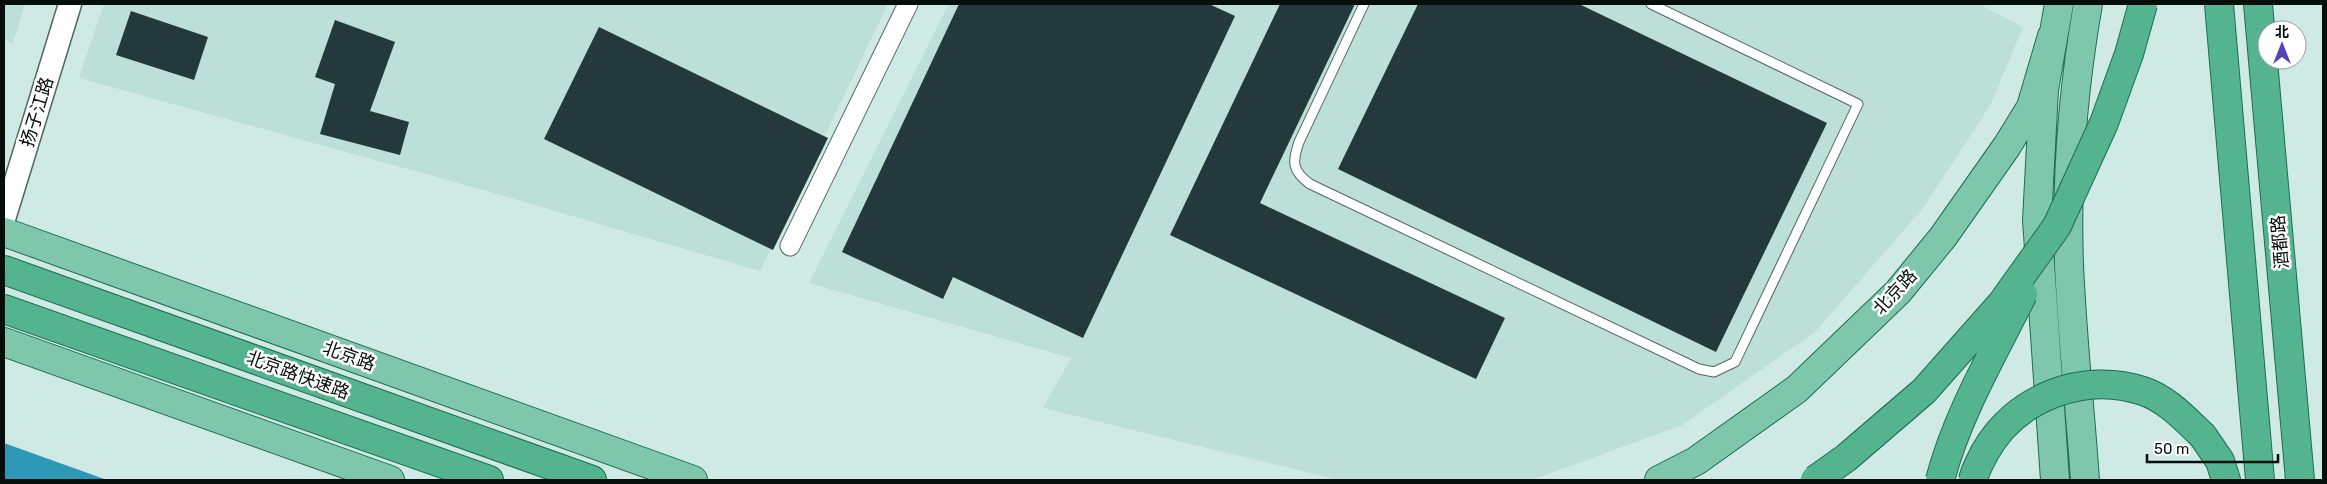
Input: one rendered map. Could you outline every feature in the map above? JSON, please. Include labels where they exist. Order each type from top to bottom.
[{"type":"highway","points":[[1940,480],[1946,457],[1970,400],[2057,226],[2104,123],[2129,54],[2142,4]]},
{"type":"highway","points":[[2219,4],[2260,480]]},
{"type":"highway","name":"酒都路","points":[[2258,4],[2300,480]]},
{"type":"highway","points":[[1815,480],[1846,458],[1924,391],[2002,303],[2057,226]]},
{"type":"highway","name":"北京路快速路","points":[[4,270],[592,480]]},
{"type":"highway","name":"北京路快速路","points":[[4,309],[489,480]]},
{"type":"highway","points":[[1973,480],[1975,470],[1992,440],[2016,414],[2045,396],[2078,386],[2115,384],[2144,391],[2173,407],[2203,436],[2220,461],[2226,480]]},
{"type":"main road","points":[[2055,480],[2037,220],[2044,90],[2059,4]]},
{"type":"main road","points":[[2085,480],[2069,264],[2069,170],[2080,47],[2088,4]]},
{"type":"main road","name":"北京路","points":[[1659,480],[1696,461],[1797,389],[1898,292],[1943,237],[2008,146],[2031,107],[2052,36]]},
{"type":"main road","name":"北京路","points":[[4,232],[693,480]]},
{"type":"main road","points":[[4,342],[390,480]]},
{"type":"street","name":"扬子江路","points":[[4,220],[70,4]]},
{"type":"street","points":[[790,246],[908,4]]},
{"type":"lane","points":[[1364,4],[1293,158],[1300,176],[1319,188],[1699,369],[1714,372],[1735,362],[1858,104],[1651,4]]},
{"type":"shaded area","points":[[4,4],[25,4],[13,43],[4,40]]},
{"type":"shaded area","points":[[104,4],[888,4],[760,271],[480,189],[79,78]]},
{"type":"shaded area","points":[[949,4],[1979,4],[2023,27],[1991,104],[1923,208],[1815,332],[1682,425],[1532,480],[1339,480],[1043,408],[1071,358],[809,283]]},
{"type":"water","points":[[4,443],[107,480],[4,480]]},
{"type":"building","points":[[959,4],[1209,4],[1235,16],[1083,338],[953,277],[943,299],[842,252]]},
{"type":"building","points":[[1280,4],[1355,4],[1260,203],[1505,318],[1476,379],[1170,235]]},
{"type":"building","points":[[1418,4],[1579,4],[1827,123],[1716,352],[1338,169]]},
{"type":"building","points":[[131,11],[208,37],[194,80],[116,55]]},
{"type":"building","points":[[335,20],[395,42],[370,111],[409,122],[400,155],[320,134],[335,84],[315,77]]},
{"type":"building","points":[[599,27],[828,138],[773,250],[544,139]]}]
